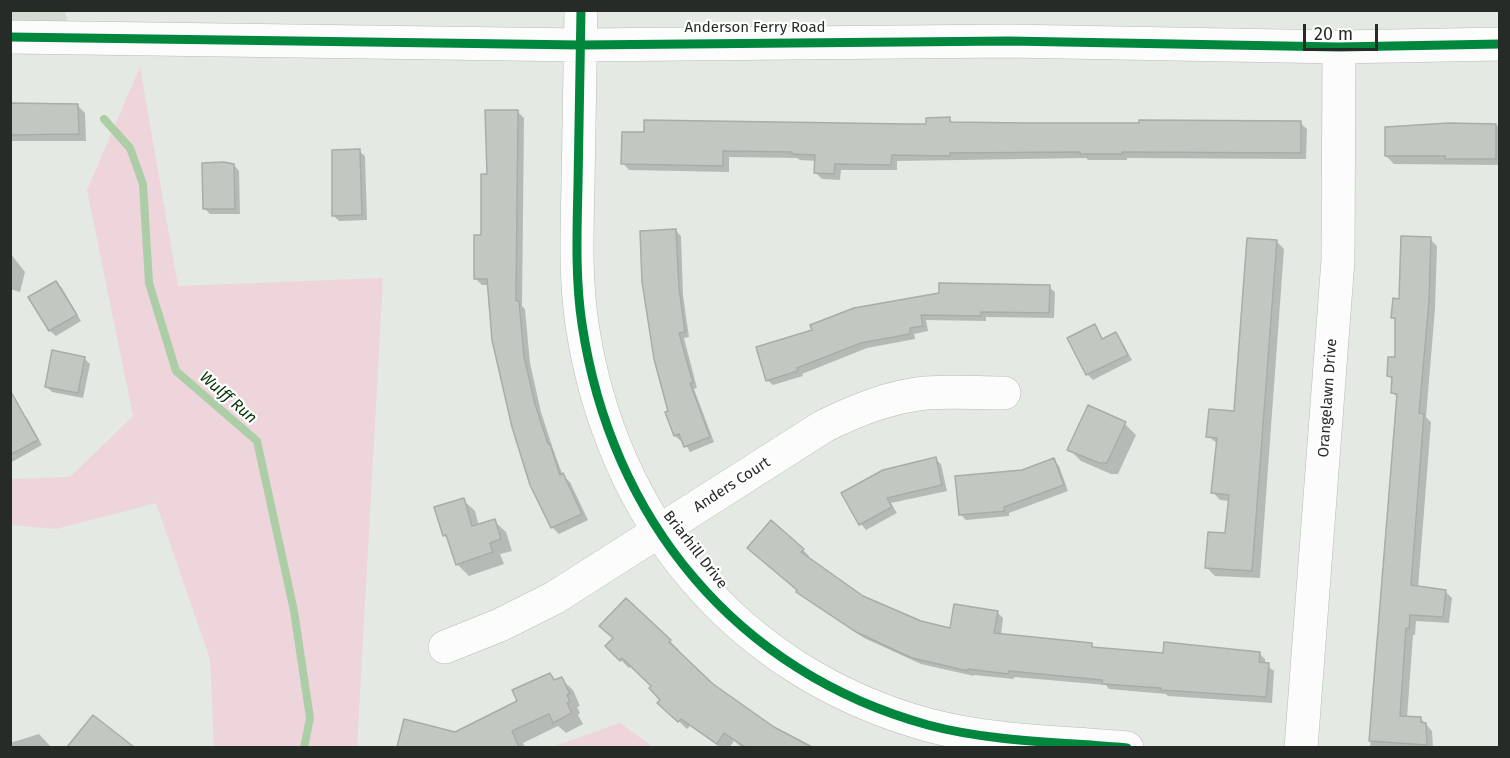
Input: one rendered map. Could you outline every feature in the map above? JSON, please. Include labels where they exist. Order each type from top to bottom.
[{"type":"street","name":"Briarhill Drive","points":[[581,10],[577,263],[582,322],[590,369],[602,414],[619,459],[658,532],[702,588],[736,621],[782,658],[832,688],[886,712],[931,725],[989,736],[1127,747]]},
{"type":"street","name":"Anderson Ferry Road","points":[[10,37],[580,45],[1009,41],[1339,47],[1500,44]]},
{"type":"street","name":"Orangelawn Drive","points":[[1301,747],[1338,260],[1339,47]]},
{"type":"street","name":"Anders Court","points":[[445,647],[500,625],[554,598],[824,426],[857,410],[891,399],[926,393],[1004,393]]},
{"type":"shaded area","points":[[11,11],[65,11],[71,38],[11,37]]},
{"type":"shaded area","points":[[140,67],[178,286],[383,278],[357,747],[214,747],[210,659],[156,503],[56,529],[11,525],[11,479],[70,477],[133,416],[87,190]]},
{"type":"shaded area","points":[[620,723],[653,747],[552,747]]},
{"type":"building","points":[[10,103],[78,104],[79,134],[10,135]]},
{"type":"building","points":[[485,110],[518,110],[516,301],[519,301],[524,356],[535,404],[548,444],[550,444],[560,475],[563,473],[582,514],[551,528],[530,485],[512,427],[492,340],[487,279],[474,279],[474,235],[481,235],[481,174],[487,174]]},
{"type":"building","points":[[950,117],[950,122],[1025,123],[1139,123],[1139,120],[1301,121],[1301,153],[1122,152],[1122,154],[1080,154],[1080,152],[950,153],[950,156],[892,155],[891,165],[835,164],[834,174],[814,173],[815,155],[792,154],[792,152],[723,151],[723,166],[621,164],[622,132],[644,132],[644,120],[926,124],[926,118]]},
{"type":"building","points":[[1449,123],[1496,124],[1496,159],[1385,156],[1385,127]]},
{"type":"building","points":[[360,149],[362,215],[332,216],[332,150]]},
{"type":"building","points":[[202,163],[234,164],[235,209],[203,209]]},
{"type":"building","points":[[676,229],[679,288],[685,332],[679,333],[693,383],[690,383],[710,437],[684,447],[679,434],[674,436],[665,412],[668,411],[654,359],[642,282],[640,231]]},
{"type":"building","points":[[1401,236],[1431,237],[1429,301],[1419,413],[1424,414],[1411,585],[1446,590],[1443,617],[1410,615],[1409,629],[1406,628],[1400,716],[1421,717],[1421,722],[1426,723],[1427,745],[1369,741],[1397,394],[1391,393],[1392,377],[1387,376],[1388,357],[1395,357],[1395,318],[1391,318],[1393,298],[1399,299]]},
{"type":"building","points":[[1247,238],[1277,240],[1252,571],[1205,568],[1208,532],[1225,533],[1229,495],[1211,493],[1217,438],[1206,437],[1209,409],[1234,411]]},
{"type":"building","points":[[56,281],[77,315],[49,331],[28,297]]},
{"type":"building","points":[[939,283],[1050,285],[1049,313],[981,312],[981,316],[921,315],[923,326],[910,328],[910,334],[861,343],[797,368],[798,371],[766,381],[756,347],[812,330],[810,325],[854,308],[939,293]]},
{"type":"building","points":[[1095,324],[1102,339],[1116,332],[1128,355],[1086,375],[1067,338]]},
{"type":"building","points":[[52,350],[85,357],[78,393],[45,387]]},
{"type":"building","points":[[10,390],[38,440],[10,455]]},
{"type":"building","points":[[1088,405],[1126,422],[1107,463],[1099,463],[1067,450]]},
{"type":"building","points":[[936,457],[942,485],[887,498],[892,507],[859,525],[841,493],[883,470]]},
{"type":"building","points":[[1054,458],[1064,485],[1004,507],[1005,511],[959,515],[955,476],[1022,470]]},
{"type":"building","points":[[464,498],[472,526],[495,519],[501,539],[490,543],[493,552],[456,565],[446,535],[443,536],[434,507]]},
{"type":"building","points":[[771,520],[804,549],[801,552],[863,596],[921,621],[950,628],[954,604],[998,611],[994,633],[1092,643],[1092,647],[1163,653],[1164,642],[1260,652],[1259,662],[1269,663],[1266,697],[1161,690],[1161,688],[1102,684],[1102,680],[1009,671],[1008,674],[968,669],[968,671],[912,658],[856,632],[796,592],[797,590],[747,548]]},
{"type":"building","points":[[626,598],[713,684],[774,727],[812,747],[745,747],[724,733],[717,744],[681,719],[678,722],[657,703],[660,700],[649,688],[651,686],[622,658],[620,661],[605,646],[613,638],[599,626]]},
{"type":"building","points":[[550,673],[554,680],[562,677],[570,694],[567,695],[570,702],[567,703],[572,713],[553,723],[549,714],[512,731],[519,747],[397,747],[404,719],[455,732],[517,701],[512,690]]},
{"type":"building","points":[[93,715],[134,747],[67,747]]},
{"type":"waterway","name":"Wulff Run","points":[[104,119],[130,148],[143,184],[149,283],[176,371],[257,441],[294,611],[310,718],[304,748]]},
{"type":"cycle path","points":[[581,10],[577,254],[582,324],[597,395],[621,461],[654,523],[694,578],[742,626],[797,667],[859,701],[952,731],[1027,741],[1127,748]]},
{"type":"cycle path","points":[[10,37],[580,45],[1009,41],[1339,47],[1500,44]]}]
